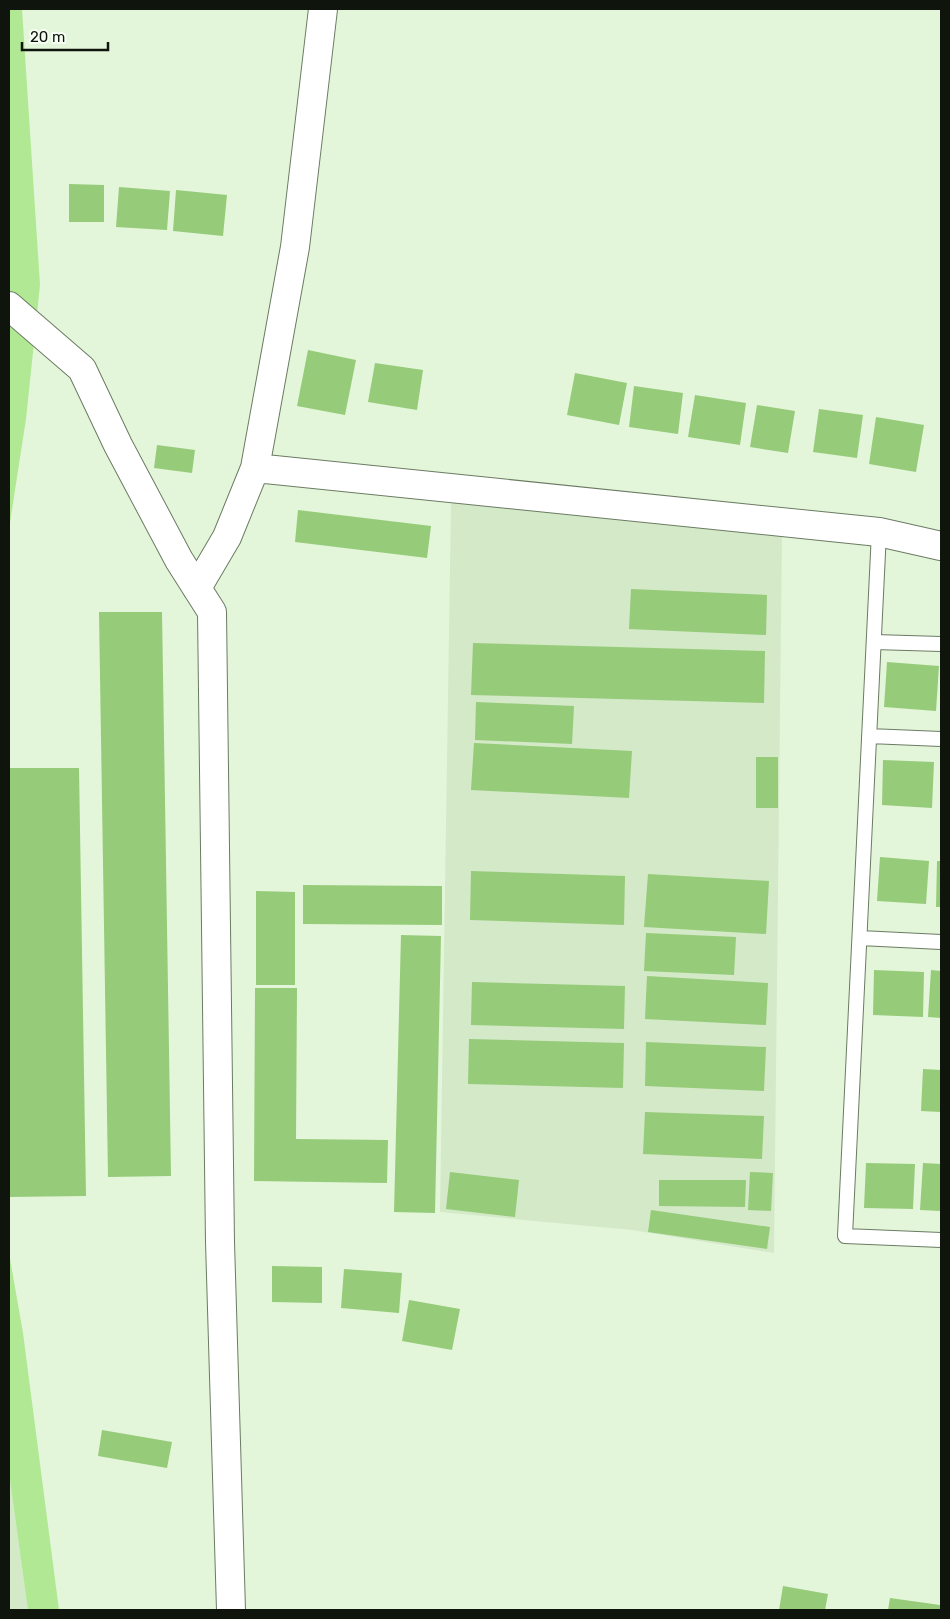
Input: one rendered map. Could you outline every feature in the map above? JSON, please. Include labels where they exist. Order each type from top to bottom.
[{"type":"street","points":[[197,588],[227,537],[255,468],[295,247],[323,9]]},
{"type":"street","points":[[9,306],[82,369],[127,461],[179,560],[212,612],[220,1242],[231,1610]]},
{"type":"street","points":[[255,468],[879,532],[941,546]]},
{"type":"lane","points":[[879,532],[845,1236],[941,1240]]},
{"type":"lane","points":[[874,642],[941,644]]},
{"type":"lane","points":[[869,736],[941,739]]},
{"type":"lane","points":[[860,938],[941,942]]},
{"type":"shaded area","points":[[9,9],[22,9],[40,285],[26,419],[9,529]]},
{"type":"shaded area","points":[[462,494],[782,531],[774,1253],[632,1230],[440,1212],[451,504]]},
{"type":"shaded area","points":[[9,1253],[23,1333],[59,1610],[28,1610],[9,1473]]},
{"type":"shaded area","points":[[9,1473],[28,1610],[9,1610]]},
{"type":"building","points":[[69,184],[104,185],[104,222],[69,222]]},
{"type":"building","points":[[119,187],[170,191],[167,230],[116,227]]},
{"type":"building","points":[[176,190],[227,195],[223,236],[173,231]]},
{"type":"building","points":[[308,350],[356,360],[345,415],[297,406]]},
{"type":"building","points":[[375,363],[423,370],[417,410],[368,402]]},
{"type":"building","points":[[575,373],[627,383],[619,425],[567,415]]},
{"type":"building","points":[[634,386],[683,393],[678,434],[629,427]]},
{"type":"building","points":[[695,395],[746,403],[740,445],[688,437]]},
{"type":"building","points":[[757,405],[795,411],[788,453],[750,447]]},
{"type":"building","points":[[819,409],[863,415],[857,458],[813,452]]},
{"type":"building","points":[[876,417],[924,425],[916,472],[869,464]]},
{"type":"building","points":[[157,445],[195,450],[192,473],[154,468]]},
{"type":"building","points":[[298,510],[431,526],[427,558],[295,542]]},
{"type":"building","points":[[631,589],[767,595],[766,635],[629,629]]},
{"type":"building","points":[[99,612],[162,612],[171,1176],[108,1177]]},
{"type":"building","points":[[473,643],[765,651],[764,703],[471,695]]},
{"type":"building","points":[[887,662],[939,666],[936,711],[884,707]]},
{"type":"building","points":[[476,702],[574,706],[572,744],[475,740]]},
{"type":"building","points":[[474,743],[632,751],[629,798],[471,790]]},
{"type":"building","points":[[756,757],[778,757],[778,808],[756,808]]},
{"type":"building","points":[[883,760],[934,762],[932,808],[882,805]]},
{"type":"building","points":[[9,768],[79,768],[86,1196],[9,1197]]},
{"type":"building","points":[[880,857],[929,861],[926,904],[877,901]]},
{"type":"building","points":[[937,861],[941,861],[941,907],[936,907]]},
{"type":"building","points":[[471,871],[625,876],[624,925],[470,920]]},
{"type":"building","points":[[648,874],[769,881],[766,934],[644,927]]},
{"type":"building","points":[[303,885],[442,886],[442,925],[303,924]]},
{"type":"building","points":[[256,891],[295,892],[295,985],[256,985]]},
{"type":"building","points":[[646,933],[736,937],[734,975],[644,971]]},
{"type":"building","points":[[401,935],[441,936],[435,1213],[394,1212]]},
{"type":"building","points":[[874,970],[924,972],[923,1017],[873,1015]]},
{"type":"building","points":[[931,970],[941,971],[941,1018],[928,1017]]},
{"type":"building","points":[[647,976],[768,983],[766,1025],[645,1019]]},
{"type":"building","points":[[472,982],[625,986],[624,1029],[471,1025]]},
{"type":"building","points":[[255,988],[297,988],[296,1139],[388,1140],[387,1183],[254,1181]]},
{"type":"building","points":[[469,1039],[624,1043],[623,1088],[468,1084]]},
{"type":"building","points":[[646,1042],[766,1047],[764,1091],[645,1086]]},
{"type":"building","points":[[923,1069],[941,1070],[941,1112],[921,1111]]},
{"type":"building","points":[[645,1112],[764,1116],[762,1159],[643,1154]]},
{"type":"building","points":[[866,1163],[915,1164],[913,1209],[864,1208]]},
{"type":"building","points":[[923,1163],[941,1164],[941,1211],[920,1210]]},
{"type":"building","points":[[450,1172],[519,1180],[515,1217],[446,1209]]},
{"type":"building","points":[[750,1172],[773,1173],[771,1211],[748,1210]]},
{"type":"building","points":[[659,1180],[746,1180],[745,1207],[659,1206]]},
{"type":"building","points":[[651,1210],[770,1227],[767,1249],[648,1232]]},
{"type":"building","points":[[272,1266],[322,1267],[322,1303],[272,1302]]},
{"type":"building","points":[[344,1269],[402,1273],[399,1313],[341,1308]]},
{"type":"building","points":[[409,1300],[460,1309],[452,1350],[402,1341]]},
{"type":"building","points":[[102,1430],[172,1442],[167,1468],[98,1456]]},
{"type":"building","points":[[783,1586],[828,1594],[825,1610],[779,1610]]},
{"type":"building","points":[[890,1598],[940,1605],[940,1610],[888,1610]]}]
